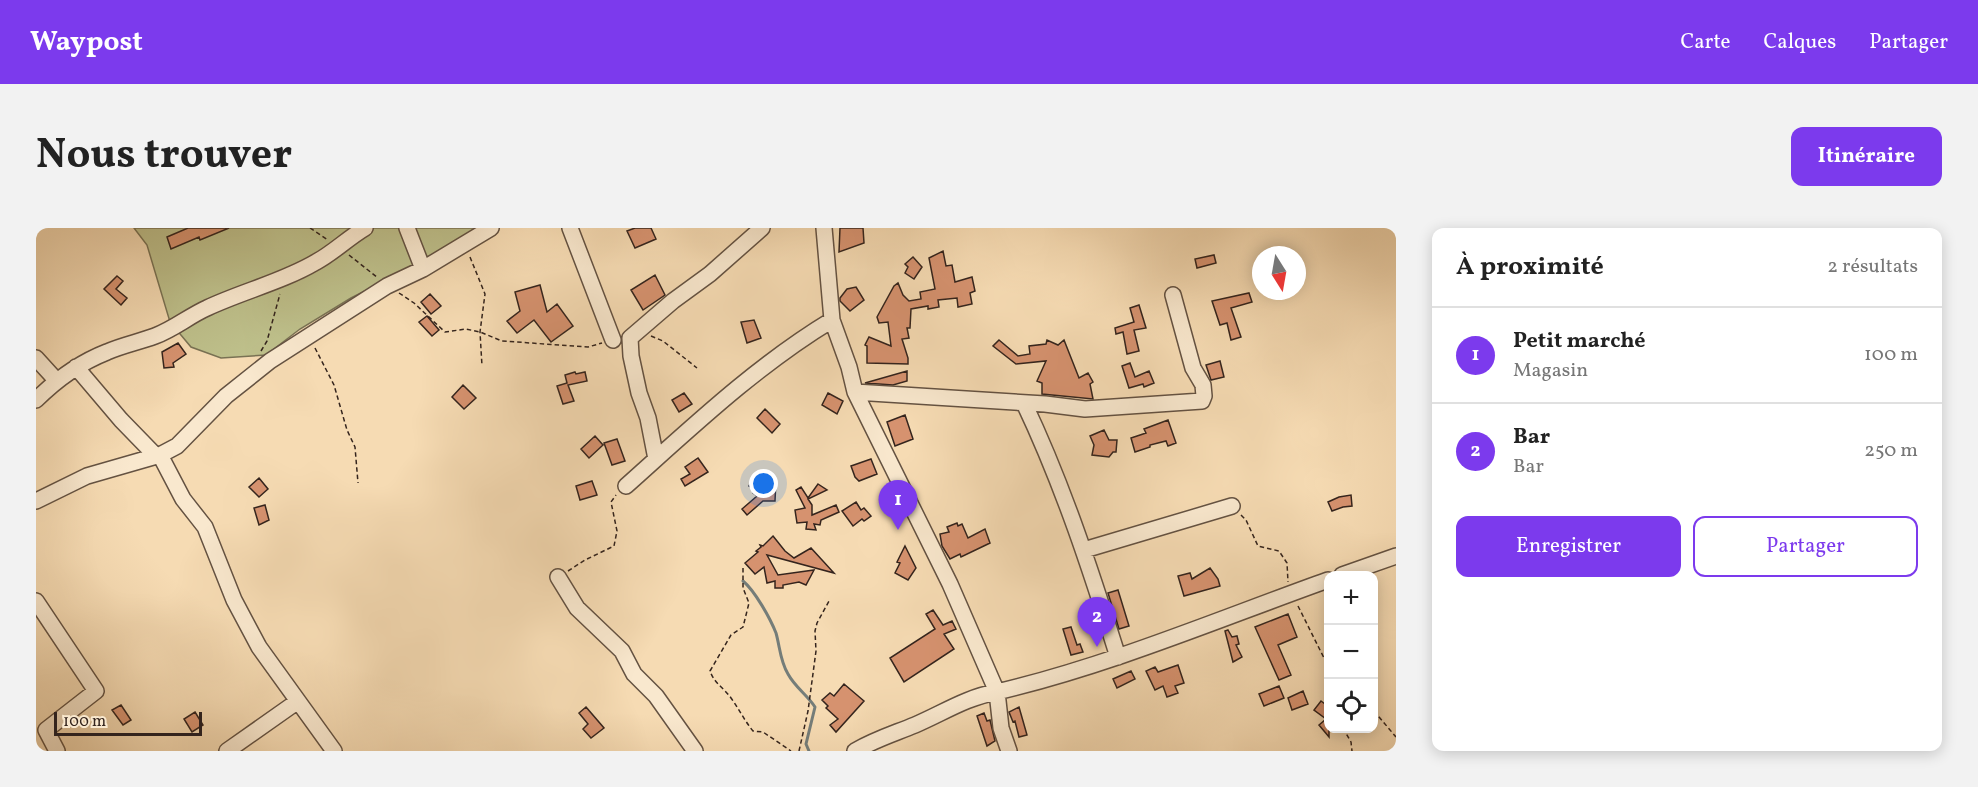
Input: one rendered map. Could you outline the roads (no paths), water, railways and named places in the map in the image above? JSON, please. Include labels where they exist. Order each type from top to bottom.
[{"type":"street","points":[[36,400],[56,380],[76,367],[107,352],[154,337],[223,300],[256,290],[317,262],[365,228]]},
{"type":"street","points":[[407,228],[423,269]]},
{"type":"street","points":[[36,501],[87,476],[158,455],[177,446],[226,396],[270,362],[387,286],[423,269],[491,228]]},
{"type":"street","points":[[570,228],[614,340]]},
{"type":"street","points":[[656,459],[648,418],[639,393],[631,356],[630,338],[673,301],[710,274],[762,228]]},
{"type":"street","points":[[824,228],[832,320],[849,367],[855,392],[950,584],[997,692],[1001,728],[1009,751]]},
{"type":"street","points":[[855,392],[1085,409],[1202,401],[1203,385],[1190,358],[1173,294]]},
{"type":"street","points":[[626,486],[706,413],[794,342],[832,320]]},
{"type":"street","points":[[36,358],[56,380]]},
{"type":"street","points":[[76,367],[121,420],[158,455],[183,499],[205,527],[234,600],[259,647],[334,751]]},
{"type":"street","points":[[1024,403],[1049,454],[1084,550],[1118,657]]},
{"type":"street","points":[[1084,550],[1232,506]]},
{"type":"street","points":[[1356,571],[1396,556]]},
{"type":"street","points":[[558,577],[577,608],[622,651],[634,674],[656,696],[695,751]]},
{"type":"street","points":[[855,751],[876,739],[915,725],[951,706],[983,694],[1033,683],[1118,657],[1324,582]]},
{"type":"street","points":[[36,601],[96,691],[46,730],[57,751]]},
{"type":"street","points":[[227,751],[298,701]]},
{"type":"waterway","points":[[743,581],[757,598],[776,633],[783,664],[788,674],[815,707],[806,744],[809,751]]},
{"type":"place","name":"Petit marché","points":[[898,530]]},
{"type":"place","name":"Bar","points":[[1097,647]]}]
